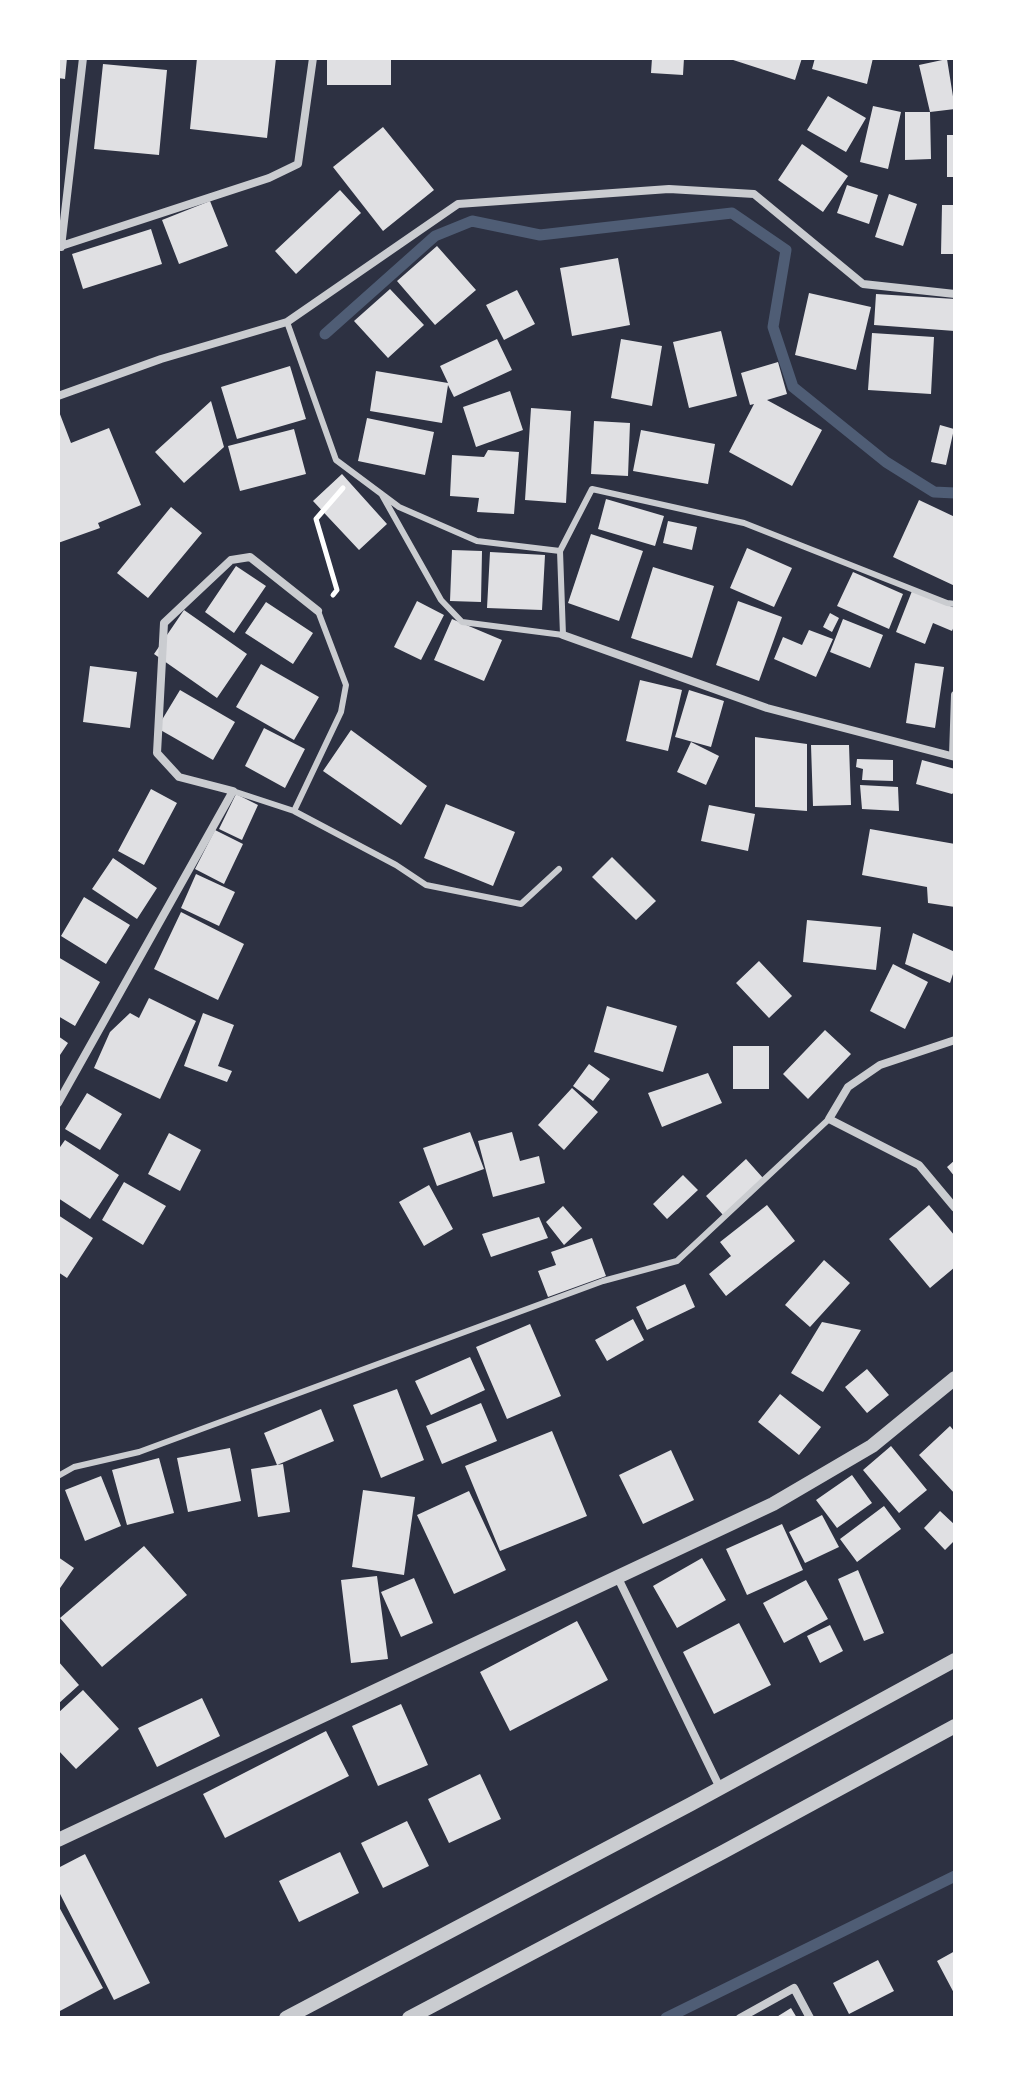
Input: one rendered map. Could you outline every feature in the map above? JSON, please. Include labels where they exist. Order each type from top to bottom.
[{"type":"street","points":[[83,58],[59,247],[269,178],[298,164],[313,58]]},
{"type":"street","points":[[58,396],[161,359],[287,322],[458,204],[669,189],[754,194],[863,284],[955,294]]},
{"type":"street","points":[[58,1103],[233,791],[179,777],[157,753],[164,623],[231,560],[250,557],[318,611]]},
{"type":"street","points":[[563,635],[767,708],[954,756],[955,695]]},
{"type":"street","points":[[955,1040],[880,1065],[848,1087],[829,1119],[919,1165],[955,1208]]},
{"type":"street","points":[[58,1840],[773,1504],[872,1446],[955,1378]]},
{"type":"street","points":[[618,1578],[720,1788]]},
{"type":"street","points":[[286,2018],[955,1660]]},
{"type":"street","points":[[409,2018],[955,1726]]},
{"type":"street","points":[[740,2018],[794,1988],[810,2018]]},
{"type":"lane","points":[[287,322],[336,460],[399,507],[477,541],[560,551]]},
{"type":"lane","points":[[382,495],[441,600],[462,622],[563,635],[560,551],[592,489],[744,523],[955,604]]},
{"type":"lane","points":[[294,811],[341,712],[346,685],[318,611]]},
{"type":"lane","points":[[233,791],[294,811],[396,865],[426,885],[521,904],[559,869]]},
{"type":"lane","points":[[58,1476],[74,1467],[139,1452],[603,1281],[677,1261],[829,1119]]},
{"type":"path","points":[[318,611],[337,590],[316,519],[354,475]]},
{"type":"building","points":[[58,58],[67,58],[65,79],[58,78]]},
{"type":"building","points":[[197,58],[276,58],[267,138],[190,129]]},
{"type":"building","points":[[327,58],[391,58],[391,85],[327,85]]},
{"type":"building","points":[[652,58],[684,58],[683,75],[651,73]]},
{"type":"building","points":[[727,58],[802,58],[795,80]]},
{"type":"building","points":[[815,58],[873,58],[867,84],[812,69]]},
{"type":"building","points":[[947,59],[955,109],[930,112],[919,65]]},
{"type":"building","points":[[103,64],[167,70],[159,155],[94,149]]},
{"type":"building","points":[[828,96],[866,118],[846,152],[807,130]]},
{"type":"building","points":[[873,106],[901,112],[888,169],[860,162]]},
{"type":"building","points":[[905,112],[930,112],[931,159],[905,160]]},
{"type":"building","points":[[383,127],[434,190],[383,231],[333,167]]},
{"type":"building","points":[[947,135],[955,135],[955,177],[947,177]]},
{"type":"building","points":[[802,144],[848,176],[823,212],[778,180]]},
{"type":"building","points":[[847,185],[878,195],[869,224],[837,213]]},
{"type":"building","points":[[340,190],[361,213],[296,274],[275,251]]},
{"type":"building","points":[[889,194],[917,204],[903,246],[875,237]]},
{"type":"building","points":[[210,201],[228,246],[179,264],[162,220]]},
{"type":"building","points":[[942,205],[955,205],[955,254],[941,254]]},
{"type":"building","points":[[151,229],[162,264],[83,289],[72,254]]},
{"type":"building","points":[[437,246],[476,290],[435,325],[397,281]]},
{"type":"building","points":[[618,258],[630,325],[572,336],[560,268]]},
{"type":"building","points":[[390,289],[424,325],[388,358],[354,321]]},
{"type":"building","points":[[517,290],[535,324],[504,340],[486,305]]},
{"type":"building","points":[[809,293],[871,307],[856,370],[795,355]]},
{"type":"building","points":[[876,294],[955,299],[955,331],[874,325]]},
{"type":"building","points":[[721,331],[737,396],[689,408],[673,342]]},
{"type":"building","points":[[872,333],[934,337],[931,394],[868,390]]},
{"type":"building","points":[[497,339],[512,370],[454,397],[448,385],[442,423],[370,411],[376,371],[448,383],[440,366]]},
{"type":"building","points":[[621,339],[662,346],[652,406],[611,398]]},
{"type":"building","points":[[778,362],[787,394],[767,400],[822,430],[792,486],[729,452],[754,404],[750,405],[741,373]]},
{"type":"building","points":[[290,366],[306,419],[237,439],[221,387]]},
{"type":"building","points":[[510,391],[523,430],[476,447],[463,407]]},
{"type":"building","points":[[211,401],[224,447],[184,483],[155,452]]},
{"type":"building","points":[[531,408],[571,411],[566,503],[525,500]]},
{"type":"building","points":[[58,409],[71,443],[109,428],[141,505],[98,523],[100,528],[58,543]]},
{"type":"building","points":[[367,418],[434,432],[425,475],[358,461]]},
{"type":"building","points":[[594,421],[630,423],[628,476],[591,474]]},
{"type":"building","points":[[940,425],[954,429],[946,465],[931,462]]},
{"type":"building","points":[[294,429],[306,474],[240,491],[228,446]]},
{"type":"building","points":[[641,430],[715,444],[708,484],[633,471]]},
{"type":"building","points":[[488,450],[519,452],[514,514],[477,512],[479,498],[450,496],[452,455],[484,457]]},
{"type":"building","points":[[342,474],[387,524],[359,550],[313,501]]},
{"type":"building","points":[[606,499],[664,516],[655,546],[598,529]]},
{"type":"building","points":[[919,500],[955,517],[955,586],[893,557]]},
{"type":"building","points":[[171,507],[202,533],[148,598],[117,573]]},
{"type":"building","points":[[668,521],[697,527],[692,550],[663,543]]},
{"type":"building","points":[[591,534],[643,551],[619,621],[568,603]]},
{"type":"building","points":[[747,548],[792,568],[774,607],[730,588]]},
{"type":"building","points":[[452,550],[482,551],[481,602],[450,601]]},
{"type":"building","points":[[490,552],[545,555],[542,610],[487,608]]},
{"type":"building","points":[[236,566],[266,586],[234,633],[205,612]]},
{"type":"building","points":[[653,567],[714,586],[692,658],[631,638]]},
{"type":"building","points":[[853,572],[903,594],[889,629],[837,606]]},
{"type":"building","points":[[912,591],[955,608],[952,631],[933,623],[925,644],[896,632]]},
{"type":"building","points":[[417,601],[444,615],[421,660],[394,647]]},
{"type":"building","points":[[738,601],[782,617],[759,681],[716,665]]},
{"type":"building","points":[[266,602],[313,633],[293,664],[245,633]]},
{"type":"building","points":[[184,610],[247,654],[217,698],[154,654]]},
{"type":"building","points":[[830,613],[839,618],[832,632],[823,627]]},
{"type":"building","points":[[452,619],[502,640],[484,681],[434,660]]},
{"type":"building","points":[[843,619],[883,635],[870,668],[830,652]]},
{"type":"building","points":[[809,630],[833,639],[816,677],[774,659],[783,637],[802,645]]},
{"type":"building","points":[[915,663],[944,667],[935,728],[906,723]]},
{"type":"building","points":[[261,664],[319,697],[294,740],[236,707]]},
{"type":"building","points":[[90,666],[137,672],[130,728],[83,722]]},
{"type":"building","points":[[640,680],[682,690],[668,751],[626,741]]},
{"type":"building","points":[[180,690],[235,722],[213,760],[157,728]]},
{"type":"building","points":[[689,690],[724,701],[711,747],[675,737]]},
{"type":"building","points":[[264,728],[305,749],[285,788],[245,766]]},
{"type":"building","points":[[351,730],[427,786],[401,825],[323,771]]},
{"type":"building","points":[[755,737],[807,744],[807,811],[755,807]]},
{"type":"building","points":[[691,742],[719,756],[706,785],[677,772]]},
{"type":"building","points":[[811,745],[849,745],[851,805],[813,806]]},
{"type":"building","points":[[857,759],[893,760],[893,781],[862,780],[863,769],[856,767]]},
{"type":"building","points":[[922,760],[955,769],[955,791],[952,794],[916,784]]},
{"type":"building","points":[[860,785],[898,787],[899,811],[862,809]]},
{"type":"building","points":[[151,789],[177,803],[144,865],[118,851]]},
{"type":"building","points":[[236,794],[258,805],[242,840],[219,829]]},
{"type":"building","points":[[446,804],[515,832],[493,886],[424,858]]},
{"type":"building","points":[[709,805],[755,814],[748,851],[701,841]]},
{"type":"building","points":[[870,829],[955,844],[955,907],[928,903],[927,887],[862,875]]},
{"type":"building","points":[[215,830],[243,844],[224,884],[195,869]]},
{"type":"building","points":[[612,857],[656,901],[636,920],[592,877]]},
{"type":"building","points":[[113,858],[157,888],[137,919],[92,889]]},
{"type":"building","points":[[196,874],[235,892],[219,926],[181,908]]},
{"type":"building","points":[[84,897],[130,925],[106,964],[61,936]]},
{"type":"building","points":[[181,912],[244,944],[218,1000],[154,969]]},
{"type":"building","points":[[807,920],[881,927],[876,970],[803,962]]},
{"type":"building","points":[[913,933],[955,952],[955,968],[950,983],[905,964]]},
{"type":"building","points":[[58,957],[100,982],[75,1026],[58,1016]]},
{"type":"building","points":[[759,961],[792,996],[769,1018],[736,983]]},
{"type":"building","points":[[893,964],[928,982],[905,1029],[870,1011]]},
{"type":"building","points":[[149,998],[196,1021],[160,1099],[94,1068],[110,1032],[130,1013],[139,1018]]},
{"type":"building","points":[[607,1006],[677,1026],[663,1072],[594,1052]]},
{"type":"building","points":[[203,1013],[234,1025],[218,1066],[232,1071],[227,1082],[184,1066]]},
{"type":"building","points":[[825,1030],[851,1054],[808,1099],[783,1074]]},
{"type":"building","points":[[58,1036],[68,1043],[58,1058]]},
{"type":"building","points":[[733,1046],[769,1046],[769,1089],[733,1089]]},
{"type":"building","points":[[589,1064],[610,1079],[593,1101],[573,1086]]},
{"type":"building","points":[[708,1073],[722,1103],[662,1127],[648,1093]]},
{"type":"building","points":[[572,1088],[598,1112],[564,1150],[538,1125]]},
{"type":"building","points":[[87,1093],[122,1114],[100,1150],[65,1129]]},
{"type":"building","points":[[470,1132],[484,1169],[437,1186],[423,1148]]},
{"type":"building","points":[[512,1132],[520,1161],[539,1156],[545,1183],[493,1197],[478,1141]]},
{"type":"building","points":[[169,1133],[201,1150],[180,1191],[148,1174]]},
{"type":"building","points":[[65,1140],[119,1175],[90,1219],[58,1198],[58,1150]]},
{"type":"building","points":[[746,1159],[763,1178],[723,1215],[706,1196]]},
{"type":"building","points":[[955,1160],[955,1177],[947,1167]]},
{"type":"building","points":[[683,1175],[698,1190],[667,1219],[653,1204]]},
{"type":"building","points":[[124,1182],[166,1206],[143,1245],[102,1220]]},
{"type":"building","points":[[429,1185],[453,1229],[424,1246],[399,1202]]},
{"type":"building","points":[[767,1205],[795,1241],[726,1296],[709,1274],[731,1256],[720,1242]]},
{"type":"building","points":[[929,1205],[955,1236],[955,1267],[930,1288],[889,1239]]},
{"type":"building","points":[[563,1206],[582,1228],[564,1245],[546,1222]]},
{"type":"building","points":[[58,1215],[93,1238],[67,1278],[58,1272]]},
{"type":"building","points":[[539,1217],[548,1238],[491,1257],[482,1234]]},
{"type":"building","points":[[592,1238],[606,1276],[548,1297],[538,1271],[556,1265],[551,1252]]},
{"type":"building","points":[[824,1260],[850,1283],[810,1327],[785,1305]]},
{"type":"building","points":[[685,1284],[695,1307],[647,1330],[636,1307]]},
{"type":"building","points":[[633,1319],[644,1340],[607,1361],[595,1340]]},
{"type":"building","points":[[822,1322],[861,1330],[823,1392],[791,1373]]},
{"type":"building","points":[[530,1324],[561,1396],[507,1419],[476,1347]]},
{"type":"building","points":[[470,1357],[485,1390],[431,1415],[415,1381]]},
{"type":"building","points":[[867,1369],[889,1395],[867,1413],[845,1387]]},
{"type":"building","points":[[397,1389],[424,1460],[381,1478],[353,1405]]},
{"type":"building","points":[[780,1394],[821,1427],[799,1455],[758,1422]]},
{"type":"building","points":[[481,1403],[497,1441],[442,1464],[426,1426]]},
{"type":"building","points":[[321,1409],[334,1441],[277,1465],[264,1433]]},
{"type":"building","points":[[950,1426],[955,1432],[955,1494],[919,1455]]},
{"type":"building","points":[[552,1431],[587,1516],[500,1551],[465,1466]]},
{"type":"building","points":[[891,1446],[927,1490],[899,1513],[863,1470]]},
{"type":"building","points":[[230,1448],[241,1501],[188,1512],[177,1458]]},
{"type":"building","points":[[671,1450],[694,1500],[643,1524],[619,1475]]},
{"type":"building","points":[[159,1458],[174,1513],[127,1525],[112,1470]]},
{"type":"building","points":[[283,1464],[290,1512],[258,1517],[251,1469]]},
{"type":"building","points":[[852,1475],[872,1503],[837,1528],[816,1500]]},
{"type":"building","points":[[101,1476],[121,1526],[85,1541],[65,1490]]},
{"type":"building","points":[[363,1490],[415,1497],[404,1575],[352,1567]]},
{"type":"building","points":[[469,1491],[506,1570],[454,1594],[417,1515]]},
{"type":"building","points":[[884,1506],[901,1529],[857,1562],[840,1539]]},
{"type":"building","points":[[940,1511],[955,1525],[955,1540],[945,1550],[924,1528]]},
{"type":"building","points":[[822,1515],[839,1547],[805,1563],[789,1532]]},
{"type":"building","points":[[782,1524],[803,1570],[747,1595],[726,1549]]},
{"type":"building","points":[[144,1546],[187,1595],[102,1667],[60,1618]]},
{"type":"building","points":[[58,1557],[74,1568],[58,1591]]},
{"type":"building","points":[[702,1558],[726,1600],[677,1628],[653,1586]]},
{"type":"building","points":[[858,1570],[884,1633],[864,1641],[838,1579]]},
{"type":"building","points":[[377,1576],[388,1659],[351,1663],[341,1580]]},
{"type":"building","points":[[414,1578],[433,1623],[401,1637],[381,1592]]},
{"type":"building","points":[[806,1580],[828,1619],[784,1643],[763,1603]]},
{"type":"building","points":[[577,1621],[608,1680],[510,1731],[480,1672]]},
{"type":"building","points":[[739,1623],[771,1685],[714,1714],[683,1652]]},
{"type":"building","points":[[830,1625],[843,1651],[820,1663],[807,1636]]},
{"type":"building","points":[[58,1661],[79,1685],[58,1704]]},
{"type":"building","points":[[83,1690],[119,1729],[76,1769],[58,1750],[58,1713]]},
{"type":"building","points":[[202,1698],[220,1736],[157,1767],[138,1728]]},
{"type":"building","points":[[401,1704],[428,1765],[378,1786],[352,1726]]},
{"type":"building","points":[[326,1731],[349,1776],[225,1838],[203,1794]]},
{"type":"building","points":[[480,1774],[501,1819],[449,1843],[428,1799]]},
{"type":"building","points":[[407,1821],[429,1866],[383,1888],[361,1843]]},
{"type":"building","points":[[340,1852],[359,1893],[299,1922],[279,1881]]},
{"type":"building","points":[[85,1854],[150,1983],[114,2000],[58,1890],[58,1868]]},
{"type":"building","points":[[58,1905],[103,1988],[58,2012]]},
{"type":"building","points":[[955,1951],[955,1995],[937,1961]]},
{"type":"building","points":[[878,1960],[894,1991],[849,2014],[833,1983]]},
{"type":"building","points":[[791,2008],[797,2018],[775,2018]]},
{"type":"waterway","points":[[325,334],[435,236],[472,221],[540,235],[732,213],[786,250],[773,327],[793,387],[886,462],[934,492],[955,493]]},
{"type":"waterway","points":[[666,2018],[955,1876]]}]
